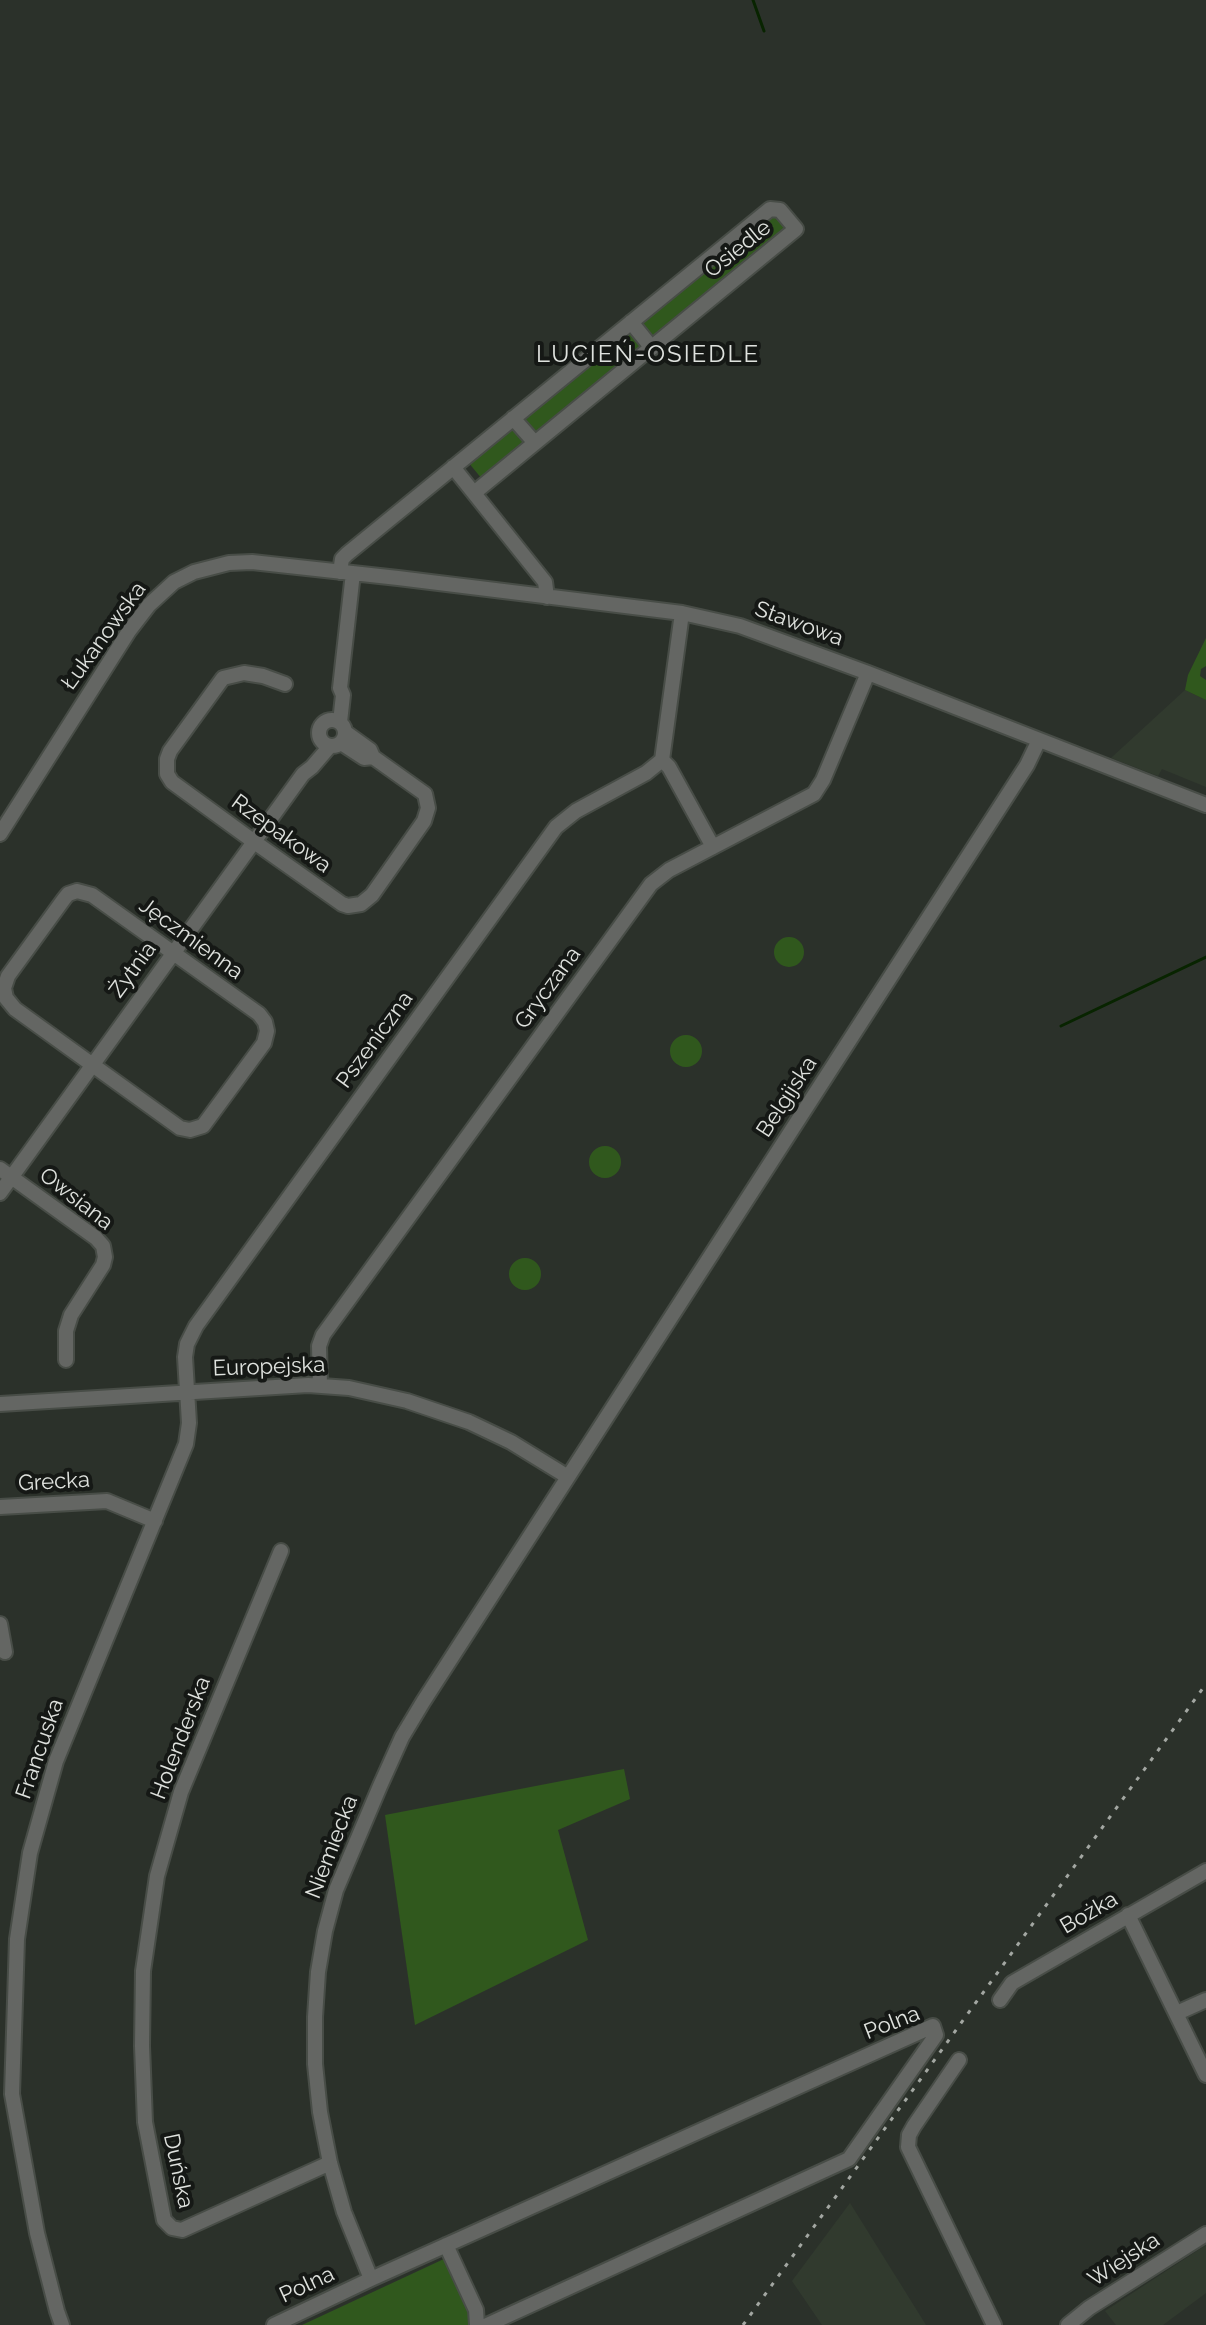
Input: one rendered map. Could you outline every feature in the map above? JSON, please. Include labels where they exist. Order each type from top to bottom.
[{"type":"street","name":"Osiedle","points":[[347,572],[342,559],[347,554],[770,209],[780,210],[796,229],[474,493]]},
{"type":"street","points":[[631,322],[652,348]]},
{"type":"street","points":[[513,418],[535,443]]},
{"type":"street","points":[[453,467],[545,582],[547,597]]},
{"type":"street","name":"Łukanowska","points":[[0,834],[129,631],[149,605],[174,582],[204,568],[229,563],[252,562],[347,572]]},
{"type":"street","name":"Stawowa","points":[[347,572],[682,613],[762,632],[1206,805]]},
{"type":"street","name":"Żytnia","points":[[0,1193],[6,1173],[92,1064],[303,774],[304,766],[334,734],[343,695],[340,688],[347,572]]},
{"type":"street","points":[[682,613],[662,760],[669,767],[713,847]]},
{"type":"street","name":"Rzepakowa","points":[[285,684],[244,673],[223,678],[167,759],[167,774],[172,782],[342,904],[355,906],[367,899],[424,821],[428,808],[425,794],[373,757],[364,758],[334,734]]},
{"type":"street","name":"Gryczana","points":[[320,1385],[319,1346],[323,1335],[643,896],[659,876],[810,797],[817,790],[868,673]]},
{"type":"street","name":"Belgijska","points":[[568,1477],[1027,765],[1039,740]]},
{"type":"street","name":"Pszeniczna","points":[[189,1392],[186,1350],[196,1326],[556,827],[576,811],[646,773],[662,760]]},
{"type":"street","name":"Jęczmienna","points":[[83,891],[92,895],[259,1014],[265,1022],[266,1038],[246,1069],[206,1123],[190,1130],[180,1128],[92,1064],[15,1009],[6,998],[5,983],[72,892],[83,891]]},
{"type":"street","name":"Owsiana","points":[[6,1173],[96,1238],[105,1251],[103,1265],[71,1315],[66,1331],[66,1360]]},
{"type":"street","name":"Europejska","points":[[0,1404],[320,1385],[373,1392],[469,1422],[511,1442],[568,1477]]},
{"type":"street","name":"Francuska","points":[[62,2325],[37,2233],[12,2094],[17,1939],[30,1853],[56,1761],[186,1444],[189,1392]]},
{"type":"street","name":"Niemiecka","points":[[371,2279],[344,2212],[320,2112],[315,2064],[315,2017],[325,1931],[336,1890],[402,1737],[568,1477]]},
{"type":"street","name":"Grecka","points":[[0,1507],[107,1501],[155,1521]]},
{"type":"street","name":"Holenderska","points":[[145,1948],[157,1876],[181,1792],[281,1551]]},
{"type":"street","points":[[0,1624],[5,1652]]},
{"type":"street","name":"Bożka","points":[[1000,2000],[1012,1983],[1206,1871]]},
{"type":"street","points":[[1128,1915],[1206,2075]]},
{"type":"street","name":"Duńska","points":[[145,1948],[142,2046],[145,2122],[164,2220],[172,2228],[182,2230],[330,2163]]},
{"type":"street","points":[[1177,2013],[1206,2000]]},
{"type":"street","name":"Polna","points":[[274,2325],[933,2026],[936,2035],[849,2159],[487,2325]]},
{"type":"street","points":[[959,2060],[914,2126],[908,2147],[994,2325]]},
{"type":"street","name":"Wiejska","points":[[1068,2325],[1089,2308],[1206,2234]]},
{"type":"street","points":[[446,2245],[476,2310],[477,2325]]},
{"type":"shaded area","points":[[1185,690],[1206,700],[1206,787],[1162,769],[1158,776],[1111,758]]},
{"type":"shaded area","points":[[850,2203],[926,2325],[822,2325],[792,2281]]},
{"type":"shaded area","points":[[1206,2245],[1206,2293],[1163,2325],[1116,2325],[1105,2311]]},
{"type":"green space","points":[[766,216],[776,216],[786,233],[654,339],[650,337],[640,322]]},
{"type":"green space","points":[[630,332],[642,347],[536,434],[523,420],[524,414]]},
{"type":"green space","points":[[513,427],[525,444],[482,479],[468,462]]},
{"type":"green space","points":[[1206,638],[1206,666],[1201,669],[1200,676],[1206,680],[1206,700],[1185,690],[1188,675]]},
{"type":"green space","points":[[789,937],[800,941],[804,952],[800,963],[789,967],[778,963],[774,952],[778,941]]},
{"type":"green space","points":[[686,1035],[697,1040],[702,1051],[697,1062],[686,1067],[675,1062],[670,1051],[675,1040]]},
{"type":"green space","points":[[605,1146],[616,1151],[621,1162],[616,1173],[605,1178],[594,1173],[589,1162],[594,1151]]},
{"type":"green space","points":[[525,1258],[536,1263],[541,1274],[536,1285],[525,1290],[514,1285],[509,1274],[514,1263]]},
{"type":"green space","points":[[624,1769],[630,1799],[558,1830],[588,1940],[415,2025],[385,1815]]},
{"type":"green space","points":[[446,2258],[471,2313],[470,2325],[302,2325]]},
{"type":"waterway","points":[[753,0],[764,31]]},
{"type":"waterway","points":[[1061,1026],[1206,957]]},
{"type":"railway","points":[[743,2325],[1206,1684]]},
{"type":"district","name":"LUCIEŃ-OSIEDLE","points":[[648,355]]}]
